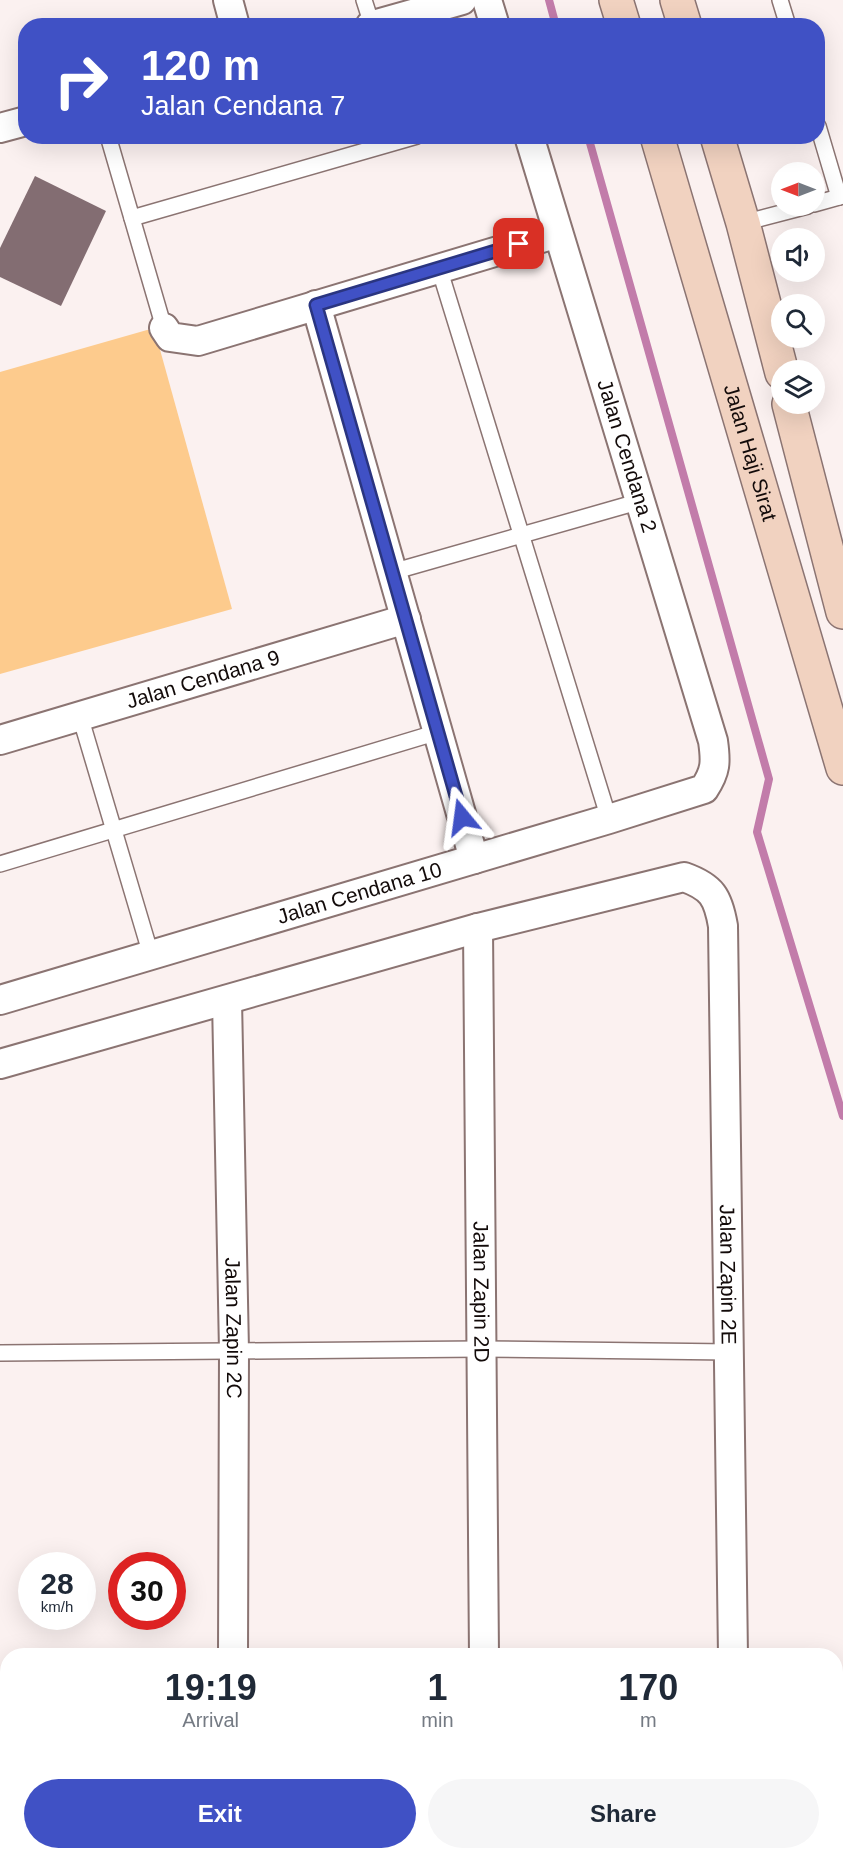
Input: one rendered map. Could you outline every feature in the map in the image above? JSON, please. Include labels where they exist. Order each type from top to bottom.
[{"type":"main road","points":[[616,0],[622,18]]},
{"type":"main road","points":[[677,0],[683,18]]},
{"type":"main road","name":"Jalan Haji Sirat","points":[[659,144],[843,768]]},
{"type":"main road","points":[[719,144],[743,223],[779,360]]},
{"type":"main road","points":[[792,414],[838,573],[843,612]]},
{"type":"street","points":[[228,0],[233,18]]},
{"type":"street","points":[[396,18],[462,0]]},
{"type":"street","points":[[487,0],[493,18]]},
{"type":"street","points":[[0,128],[18,123]]},
{"type":"street","name":"Jalan Cendana 2","points":[[531,144],[713,741],[716,759],[713,776]]},
{"type":"street","points":[[164,327],[170,337],[198,341],[558,233]]},
{"type":"street","points":[[316,305],[474,859]]},
{"type":"street","name":"Jalan Cendana 9","points":[[0,740],[406,618]]},
{"type":"street","name":"Jalan Cendana 10","points":[[0,1000],[609,819],[704,789],[713,776]]},
{"type":"street","name":"Jalan Zapin 2E","points":[[478,928],[684,877],[700,882],[714,894],[720,909],[723,926],[733,1648]]},
{"type":"street","points":[[0,1064],[478,928]]},
{"type":"street","name":"Jalan Zapin 2D","points":[[478,928],[484,1648]]},
{"type":"street","name":"Jalan Zapin 2C","points":[[227,999],[234,1352],[233,1648]]},
{"type":"lane","points":[[364,0],[369,18]]},
{"type":"lane","points":[[780,0],[786,18]]},
{"type":"lane","points":[[110,144],[164,327]]},
{"type":"lane","points":[[132,218],[389,144]]},
{"type":"lane","points":[[824,144],[841,196],[825,201]]},
{"type":"lane","points":[[743,223],[771,216]]},
{"type":"lane","points":[[439,268],[609,819]]},
{"type":"lane","points":[[392,572],[641,501]]},
{"type":"lane","points":[[80,716],[151,955]]},
{"type":"lane","points":[[0,864],[438,732]]},
{"type":"lane","points":[[0,1353],[481,1349],[730,1352]]},
{"type":"shaded area","points":[[154,328],[232,609],[0,674],[0,372]]},
{"type":"building","points":[[35,176],[106,211],[61,306],[0,277],[0,248]]},
{"type":"waterway","points":[[549,0],[554,18]]},
{"type":"waterway","points":[[590,144],[769,779],[757,832],[843,1116]]},
{"type":"route","points":[[462,817],[316,305],[519,244]]}]
